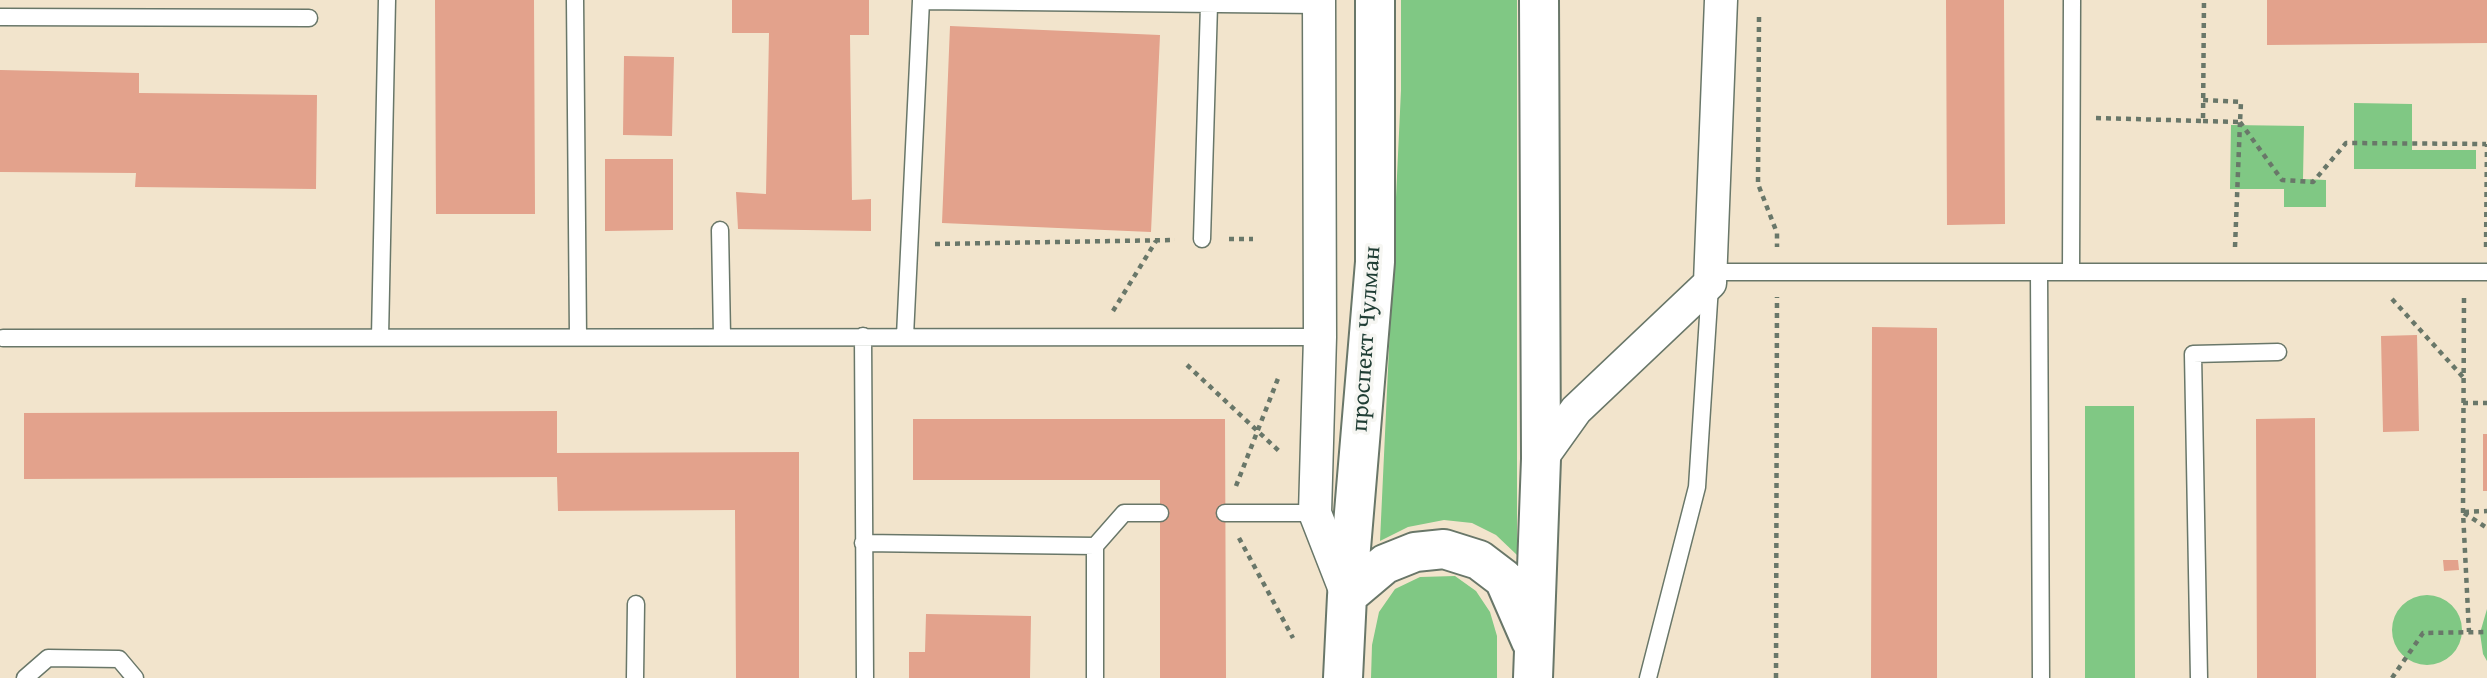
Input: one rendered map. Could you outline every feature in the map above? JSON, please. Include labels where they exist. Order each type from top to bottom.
[{"type":"main road","name":"проспект Чулман","points":[[1343,678],[1347,596],[1375,262],[1375,0]]},
{"type":"main road","points":[[1533,662],[1541,459],[1539,0]]},
{"type":"main road","points":[[1347,596],[1385,564],[1415,552],[1444,549],[1479,560],[1504,579],[1533,662]]},
{"type":"street","points":[[1541,459],[1576,410],[1711,277],[1721,0]]},
{"type":"street","points":[[1319,3],[1320,337],[1315,513],[1347,596]]},
{"type":"lane","points":[[380,337],[387,0]]},
{"type":"lane","points":[[575,0],[578,337]]},
{"type":"lane","points":[[2071,272],[2072,0]]},
{"type":"lane","points":[[905,336],[921,1],[1209,5],[1319,3]]},
{"type":"lane","points":[[1202,239],[1209,5]]},
{"type":"lane","points":[[0,17],[309,18]]},
{"type":"lane","points":[[720,230],[722,336]]},
{"type":"lane","points":[[2039,272],[2041,678]]},
{"type":"lane","points":[[1648,678],[1697,487],[1711,277],[1777,273],[2486,272]]},
{"type":"lane","points":[[3,338],[1156,335],[1320,337]]},
{"type":"lane","points":[[863,336],[865,678]]},
{"type":"lane","points":[[2199,678],[2193,354],[2278,352]]},
{"type":"lane","points":[[1095,678],[1095,546],[1124,513],[1160,513]]},
{"type":"lane","points":[[1225,513],[1315,513]]},
{"type":"lane","points":[[863,543],[1095,546]]},
{"type":"lane","points":[[635,678],[636,604]]},
{"type":"lane","points":[[25,678],[48,658],[119,659],[135,678]]},
{"type":"path","points":[[2203,121],[2204,0]]},
{"type":"path","points":[[1759,13],[1758,184],[1777,233],[1776,678]]},
{"type":"path","points":[[2203,100],[2241,102],[2234,272]]},
{"type":"path","points":[[2072,117],[2240,121]]},
{"type":"path","points":[[2240,121],[2282,180],[2313,182],[2346,143],[2486,144],[2486,272]]},
{"type":"path","points":[[911,245],[1253,239]]},
{"type":"path","points":[[1098,336],[1157,241]]},
{"type":"path","points":[[2464,272],[2463,512],[2469,632]]},
{"type":"path","points":[[2367,273],[2463,377]]},
{"type":"path","points":[[1156,335],[1288,459]]},
{"type":"path","points":[[1279,376],[1225,513],[1293,638]]},
{"type":"path","points":[[2463,403],[2487,403]]},
{"type":"path","points":[[2463,512],[2487,511]]},
{"type":"path","points":[[2463,512],[2487,528]]},
{"type":"path","points":[[2392,678],[2423,633],[2487,632]]},
{"type":"green space","points":[[1401,0],[1517,0],[1517,555],[1496,535],[1472,523],[1444,520],[1408,527],[1380,541],[1401,90]]},
{"type":"green space","points":[[2354,103],[2412,104],[2412,150],[2476,150],[2476,169],[2354,169]]},
{"type":"green space","points":[[2231,125],[2304,126],[2303,179],[2326,180],[2326,207],[2284,207],[2284,189],[2230,189]]},
{"type":"green space","points":[[2085,406],[2134,406],[2135,678],[2085,678]]},
{"type":"green space","points":[[1455,576],[1476,591],[1490,612],[1497,636],[1497,678],[1371,678],[1372,645],[1379,612],[1395,589],[1420,577]]},
{"type":"green space","points":[[2420,595],[2434,595],[2447,601],[2456,610],[2462,630],[2460,643],[2452,655],[2434,665],[2420,665],[2407,659],[2398,650],[2392,637],[2392,623],[2398,610],[2407,601]]},
{"type":"green space","points":[[2487,609],[2487,661],[2483,654],[2480,633]]},
{"type":"building","points":[[435,0],[534,0],[535,214],[436,214]]},
{"type":"building","points":[[732,0],[869,0],[869,35],[850,35],[852,200],[871,199],[871,231],[738,229],[736,192],[766,194],[769,33],[732,33]]},
{"type":"building","points":[[1946,0],[2004,0],[2005,224],[1947,225]]},
{"type":"building","points":[[2267,0],[2487,0],[2487,43],[2267,45]]},
{"type":"building","points":[[950,26],[1160,35],[1151,232],[942,223]]},
{"type":"building","points":[[624,56],[674,57],[672,136],[623,135]]},
{"type":"building","points":[[0,70],[139,73],[139,93],[317,95],[316,189],[135,187],[136,173],[0,172]]},
{"type":"building","points":[[605,159],[673,159],[673,230],[605,231]]},
{"type":"building","points":[[1872,327],[1937,328],[1937,678],[1871,678]]},
{"type":"building","points":[[2417,335],[2419,431],[2383,432],[2381,336]]},
{"type":"building","points":[[557,411],[557,453],[799,452],[799,678],[736,678],[735,510],[558,511],[557,477],[24,479],[24,413]]},
{"type":"building","points":[[2315,418],[2316,678],[2257,678],[2256,419]]},
{"type":"building","points":[[913,419],[1225,419],[1226,678],[1160,678],[1160,480],[913,480]]},
{"type":"building","points":[[2483,434],[2487,434],[2487,491],[2483,491]]},
{"type":"building","points":[[2443,560],[2458,560],[2459,570],[2444,571]]},
{"type":"building","points":[[926,614],[1031,616],[1030,678],[909,678],[909,652],[925,652]]}]
